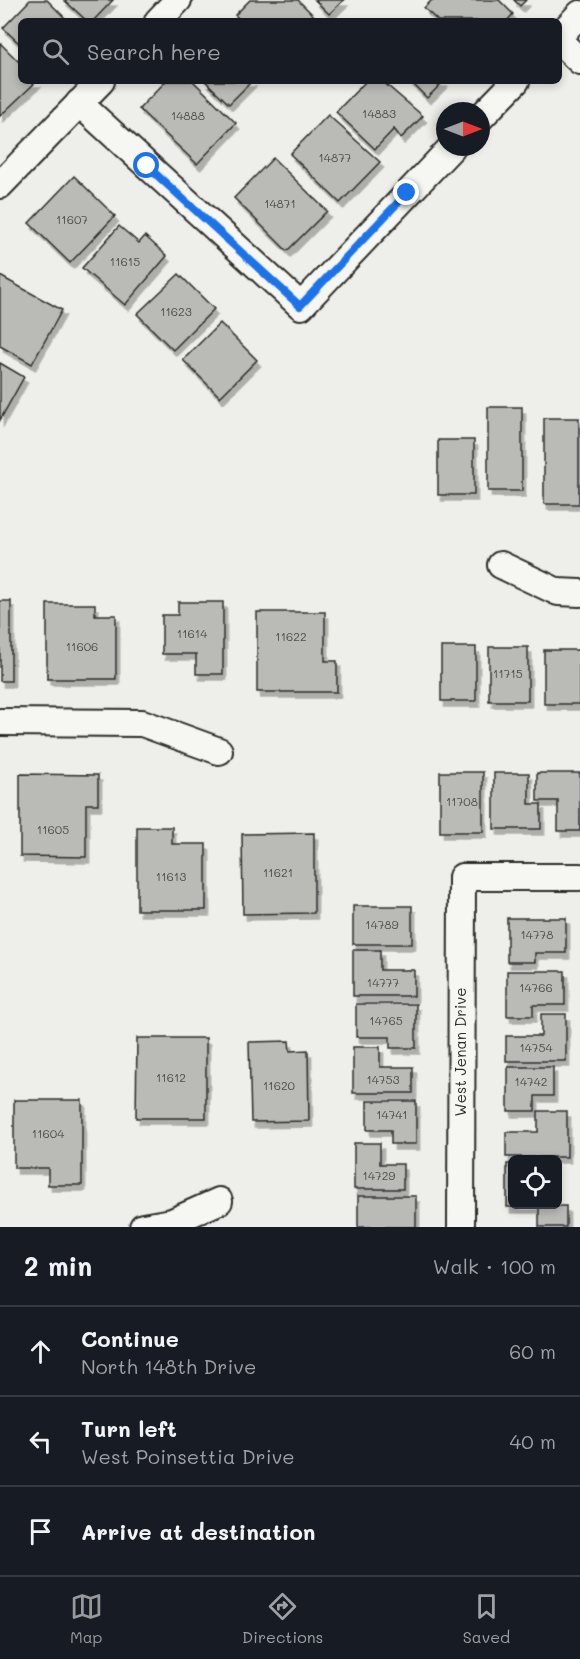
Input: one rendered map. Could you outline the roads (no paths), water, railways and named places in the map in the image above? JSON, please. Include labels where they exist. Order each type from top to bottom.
[{"type":"street","points":[[161,18],[178,0]]},
{"type":"street","points":[[562,35],[580,14]]},
{"type":"street","points":[[562,42],[580,61]]},
{"type":"street","points":[[0,185],[97,84]]},
{"type":"street","points":[[490,108],[513,84]]},
{"type":"street","points":[[79,104],[300,306],[443,156]]},
{"type":"street","points":[[501,565],[558,592],[580,593]]},
{"type":"street","points":[[0,722],[142,723],[219,752]]},
{"type":"street","name":"West Jenan Drive","points":[[461,1227],[462,878],[580,877]]},
{"type":"street","points":[[143,1227],[172,1222],[219,1201]]}]
